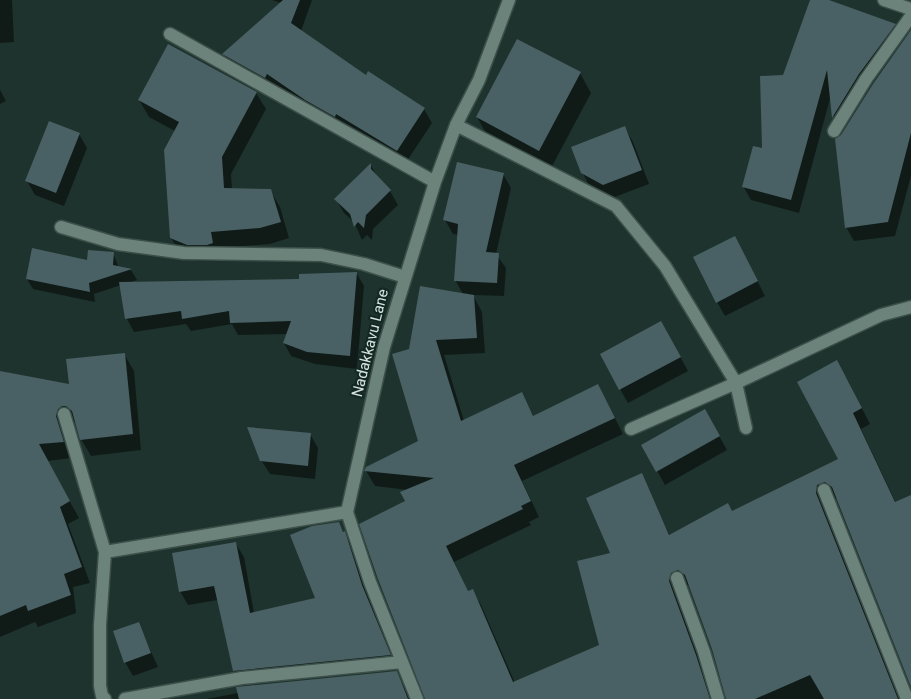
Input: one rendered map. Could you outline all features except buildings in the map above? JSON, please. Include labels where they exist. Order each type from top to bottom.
[{"type":"street","points":[[884,0],[911,9]]},
{"type":"street","name":"Nadakkavu Lane","points":[[347,512],[384,347],[405,277],[435,182],[456,125],[479,80],[506,1]]},
{"type":"street","points":[[834,131],[866,79],[911,16]]},
{"type":"street","points":[[170,34],[435,182]]},
{"type":"street","points":[[456,125],[616,206],[665,266],[736,383],[746,428]]},
{"type":"street","points":[[61,227],[118,244],[184,253],[321,255],[364,264],[405,277]]},
{"type":"street","points":[[631,429],[736,383],[881,315],[911,307]]},
{"type":"street","points":[[64,414],[105,552],[100,634],[100,686],[102,696],[105,699]]},
{"type":"street","points":[[824,490],[907,699]]},
{"type":"street","points":[[105,552],[347,512],[370,582],[417,699]]},
{"type":"street","points":[[677,578],[704,652],[718,699]]},
{"type":"street","points":[[124,699],[242,678],[402,662]]}]
